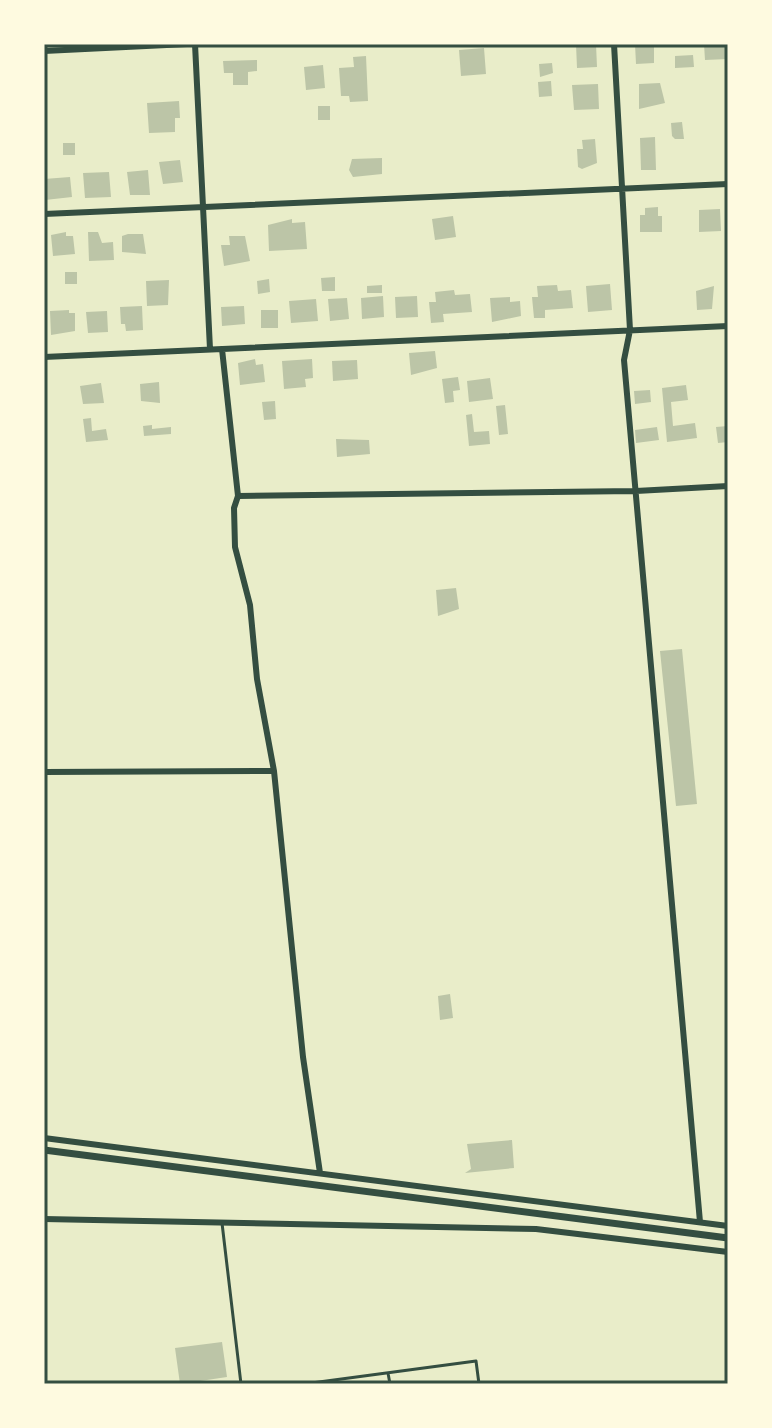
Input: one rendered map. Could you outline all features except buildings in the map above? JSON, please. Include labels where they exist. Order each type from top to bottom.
[{"type":"street","points":[[44,51],[187,44]]},
{"type":"street","points":[[195,44],[210,349]]},
{"type":"street","points":[[614,44],[630,330],[624,360],[700,1222]]},
{"type":"street","points":[[44,214],[728,184]]},
{"type":"street","points":[[44,357],[728,326]]},
{"type":"street","points":[[222,349],[238,496],[234,508],[235,547],[250,605],[257,679],[274,771],[301,1041],[320,1173]]},
{"type":"street","points":[[238,496],[636,491],[728,486]]},
{"type":"street","points":[[44,772],[274,771]]},
{"type":"street","points":[[44,1138],[728,1226]]},
{"type":"street","points":[[44,1150],[728,1238]]},
{"type":"street","points":[[44,1219],[536,1229],[728,1252]]},
{"type":"lane","points":[[222,1223],[241,1384]]},
{"type":"lane","points":[[304,1384],[476,1361],[479,1384]]},
{"type":"lane","points":[[388,1373],[390,1384]]}]
